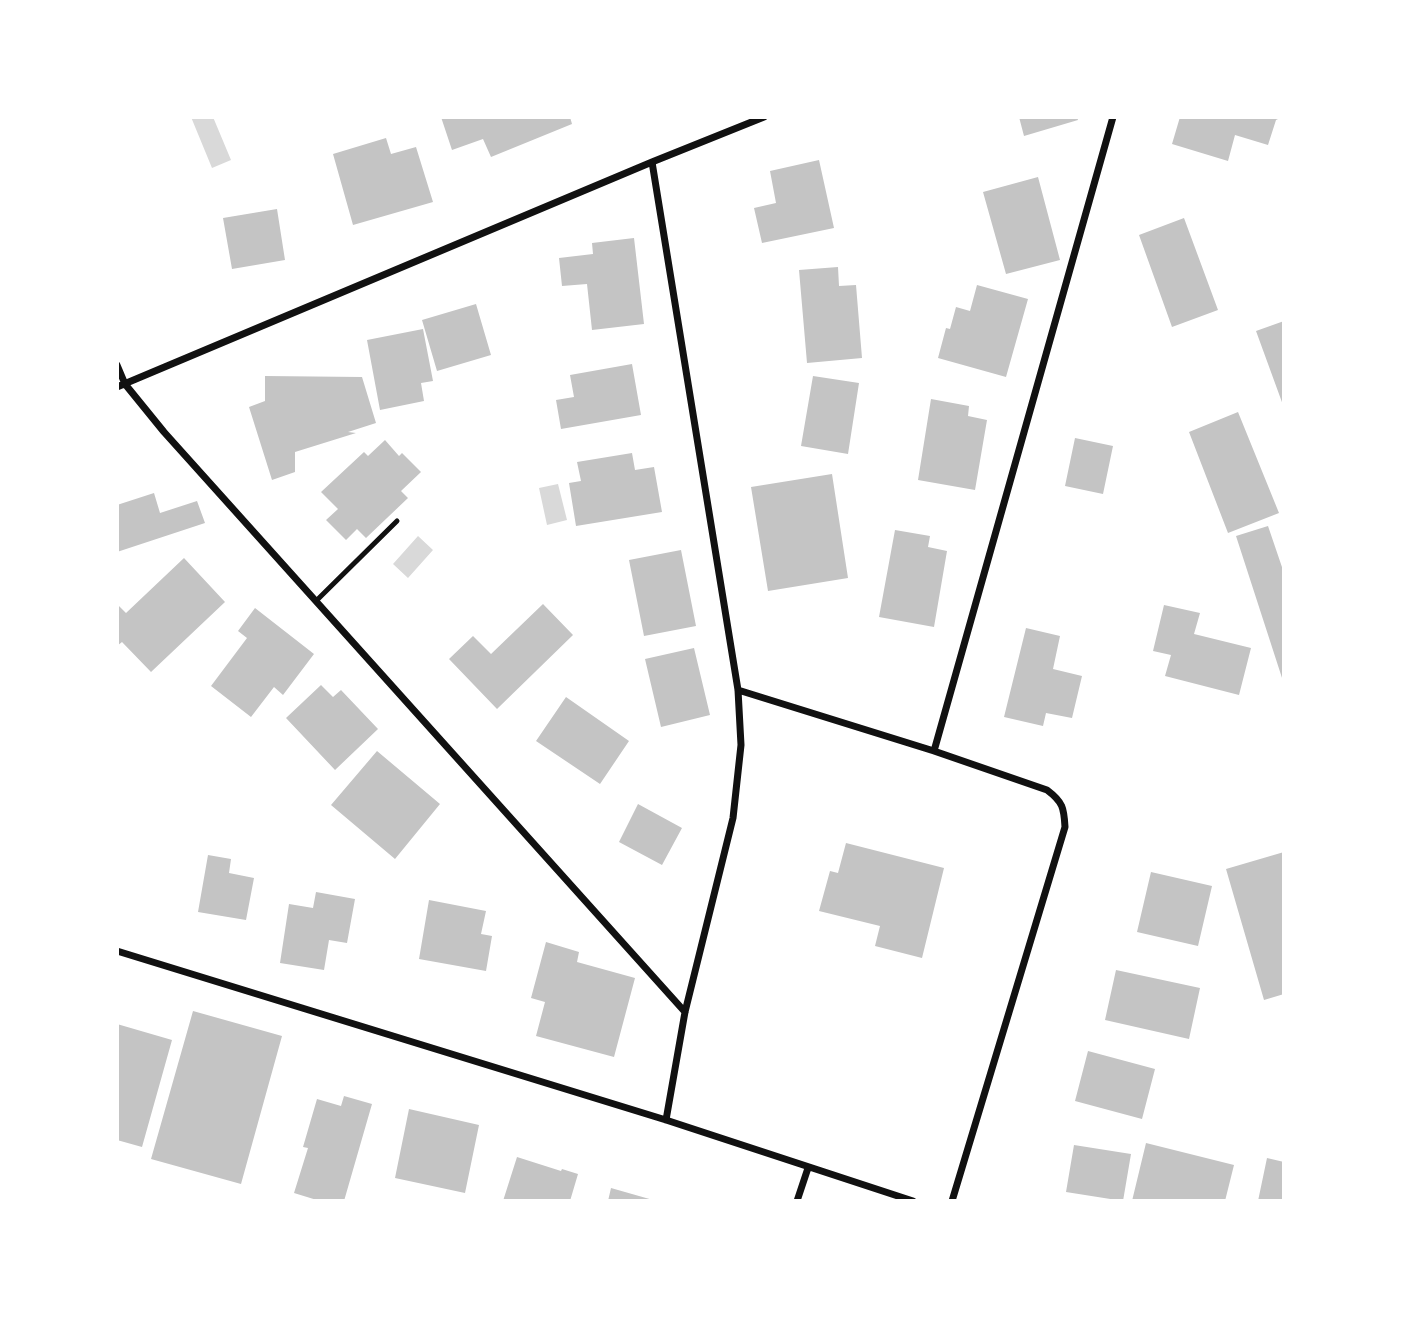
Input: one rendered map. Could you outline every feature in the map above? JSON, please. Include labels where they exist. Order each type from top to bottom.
[{"type":"street","points":[[121,386],[764,117]]},
{"type":"street","points":[[934,751],[1113,117]]},
{"type":"street","points":[[652,162],[738,690],[741,745],[733,818],[685,1012],[666,1120]]},
{"type":"street","points":[[117,365],[121,386],[685,1012]]},
{"type":"street","points":[[738,690],[934,751],[1047,790],[1064,807],[1065,827],[952,1201]]},
{"type":"street","points":[[117,951],[666,1120],[913,1201]]},
{"type":"street","points":[[797,1201],[808,1168]]},
{"type":"lane","points":[[316,601],[397,521]]},
{"type":"shaded area","points":[[191,117],[213,117],[231,160],[212,168]]},
{"type":"shaded area","points":[[558,484],[567,520],[547,525],[539,488]]},
{"type":"shaded area","points":[[418,536],[433,550],[408,578],[393,564]]},
{"type":"building","points":[[441,117],[570,117],[572,124],[491,157],[483,139],[452,150]]},
{"type":"building","points":[[1019,117],[1077,117],[1078,120],[1024,136]]},
{"type":"building","points":[[1180,117],[1282,117],[1276,120],[1268,145],[1235,135],[1228,161],[1172,144]]},
{"type":"building","points":[[386,138],[391,154],[416,147],[433,202],[353,225],[333,154]]},
{"type":"building","points":[[819,160],[834,228],[762,243],[754,208],[776,203],[770,171]]},
{"type":"building","points":[[1038,177],[1060,260],[1006,274],[983,192]]},
{"type":"building","points":[[277,209],[285,260],[232,269],[223,218]]},
{"type":"building","points":[[1184,218],[1218,310],[1172,327],[1139,235]]},
{"type":"building","points":[[634,238],[644,324],[592,330],[587,284],[562,286],[559,258],[593,254],[592,243]]},
{"type":"building","points":[[838,267],[839,286],[856,285],[862,358],[807,363],[799,270]]},
{"type":"building","points":[[977,285],[1028,299],[1006,377],[938,358],[946,328],[950,329],[956,307],[970,311]]},
{"type":"building","points":[[476,304],[491,355],[437,371],[422,320]]},
{"type":"building","points":[[1284,321],[1284,405],[1283,405],[1256,331]]},
{"type":"building","points":[[423,329],[433,381],[421,383],[424,401],[380,410],[367,340]]},
{"type":"building","points":[[632,364],[641,415],[561,429],[556,400],[574,397],[570,375]]},
{"type":"building","points":[[265,376],[362,377],[376,423],[348,432],[356,433],[295,452],[295,472],[272,480],[249,407],[265,401]]},
{"type":"building","points":[[813,376],[859,383],[848,454],[801,446]]},
{"type":"building","points":[[931,399],[969,406],[968,416],[987,420],[975,490],[918,480]]},
{"type":"building","points":[[1238,412],[1279,513],[1228,533],[1189,432]]},
{"type":"building","points":[[1075,438],[1113,446],[1103,494],[1065,486]]},
{"type":"building","points":[[385,440],[399,456],[402,453],[421,472],[401,491],[408,498],[366,538],[357,529],[346,540],[326,520],[338,509],[321,492],[364,452],[368,456]]},
{"type":"building","points":[[632,453],[635,470],[654,467],[662,512],[576,526],[569,483],[581,481],[577,462]]},
{"type":"building","points":[[832,474],[848,578],[768,591],[751,487]]},
{"type":"building","points":[[154,493],[160,513],[197,501],[205,523],[117,552],[117,505]]},
{"type":"building","points":[[1268,526],[1284,573],[1283,681],[1236,536]]},
{"type":"building","points":[[895,530],[930,536],[928,547],[947,551],[934,627],[879,617]]},
{"type":"building","points":[[681,550],[696,626],[644,636],[629,560]]},
{"type":"building","points":[[184,558],[225,602],[151,672],[122,642],[117,646],[117,604],[126,613]]},
{"type":"building","points":[[543,604],[573,635],[497,709],[449,659],[473,636],[491,654]]},
{"type":"building","points":[[1164,605],[1200,613],[1194,634],[1251,648],[1239,695],[1165,676],[1171,655],[1153,651]]},
{"type":"building","points":[[255,608],[314,654],[283,695],[274,687],[251,717],[211,686],[247,638],[238,631]]},
{"type":"building","points":[[1026,628],[1060,636],[1053,669],[1082,676],[1072,718],[1046,713],[1043,726],[1004,717]]},
{"type":"building","points":[[694,648],[710,715],[661,727],[645,659]]},
{"type":"building","points":[[321,685],[333,697],[341,690],[378,729],[335,770],[286,718]]},
{"type":"building","points":[[566,697],[629,741],[600,784],[536,741]]},
{"type":"building","points":[[377,751],[440,804],[395,859],[331,805]]},
{"type":"building","points":[[638,804],[682,828],[662,865],[619,842]]},
{"type":"building","points":[[846,843],[944,868],[922,958],[875,946],[880,926],[819,911],[830,871],[838,873]]},
{"type":"building","points":[[1284,852],[1284,994],[1264,1000],[1226,869]]},
{"type":"building","points":[[208,855],[231,859],[229,873],[254,878],[246,920],[198,912]]},
{"type":"building","points":[[1151,872],[1212,886],[1198,946],[1137,932]]},
{"type":"building","points":[[316,892],[355,899],[347,943],[329,940],[324,970],[280,963],[289,904],[313,908]]},
{"type":"building","points":[[429,900],[486,911],[481,934],[492,936],[486,971],[419,959]]},
{"type":"building","points":[[546,942],[579,952],[577,962],[635,978],[614,1057],[536,1036],[545,1002],[531,998]]},
{"type":"building","points":[[1116,970],[1200,988],[1189,1039],[1105,1020]]},
{"type":"building","points":[[193,1011],[282,1036],[241,1184],[151,1159]]},
{"type":"building","points":[[117,1024],[172,1040],[142,1147],[117,1140]]},
{"type":"building","points":[[1088,1051],[1155,1069],[1142,1119],[1075,1101]]},
{"type":"building","points":[[344,1096],[372,1104],[344,1201],[320,1201],[294,1193],[308,1148],[303,1147],[317,1099],[341,1106]]},
{"type":"building","points":[[409,1109],[479,1125],[465,1193],[395,1178]]},
{"type":"building","points":[[1146,1143],[1234,1165],[1225,1201],[1132,1201]]},
{"type":"building","points":[[1074,1145],[1131,1154],[1123,1201],[1066,1192]]},
{"type":"building","points":[[517,1157],[578,1174],[570,1201],[503,1201]]},
{"type":"building","points":[[1267,1158],[1284,1162],[1284,1201],[1258,1201]]},
{"type":"building","points":[[611,1188],[653,1200],[653,1201],[608,1201]]}]
